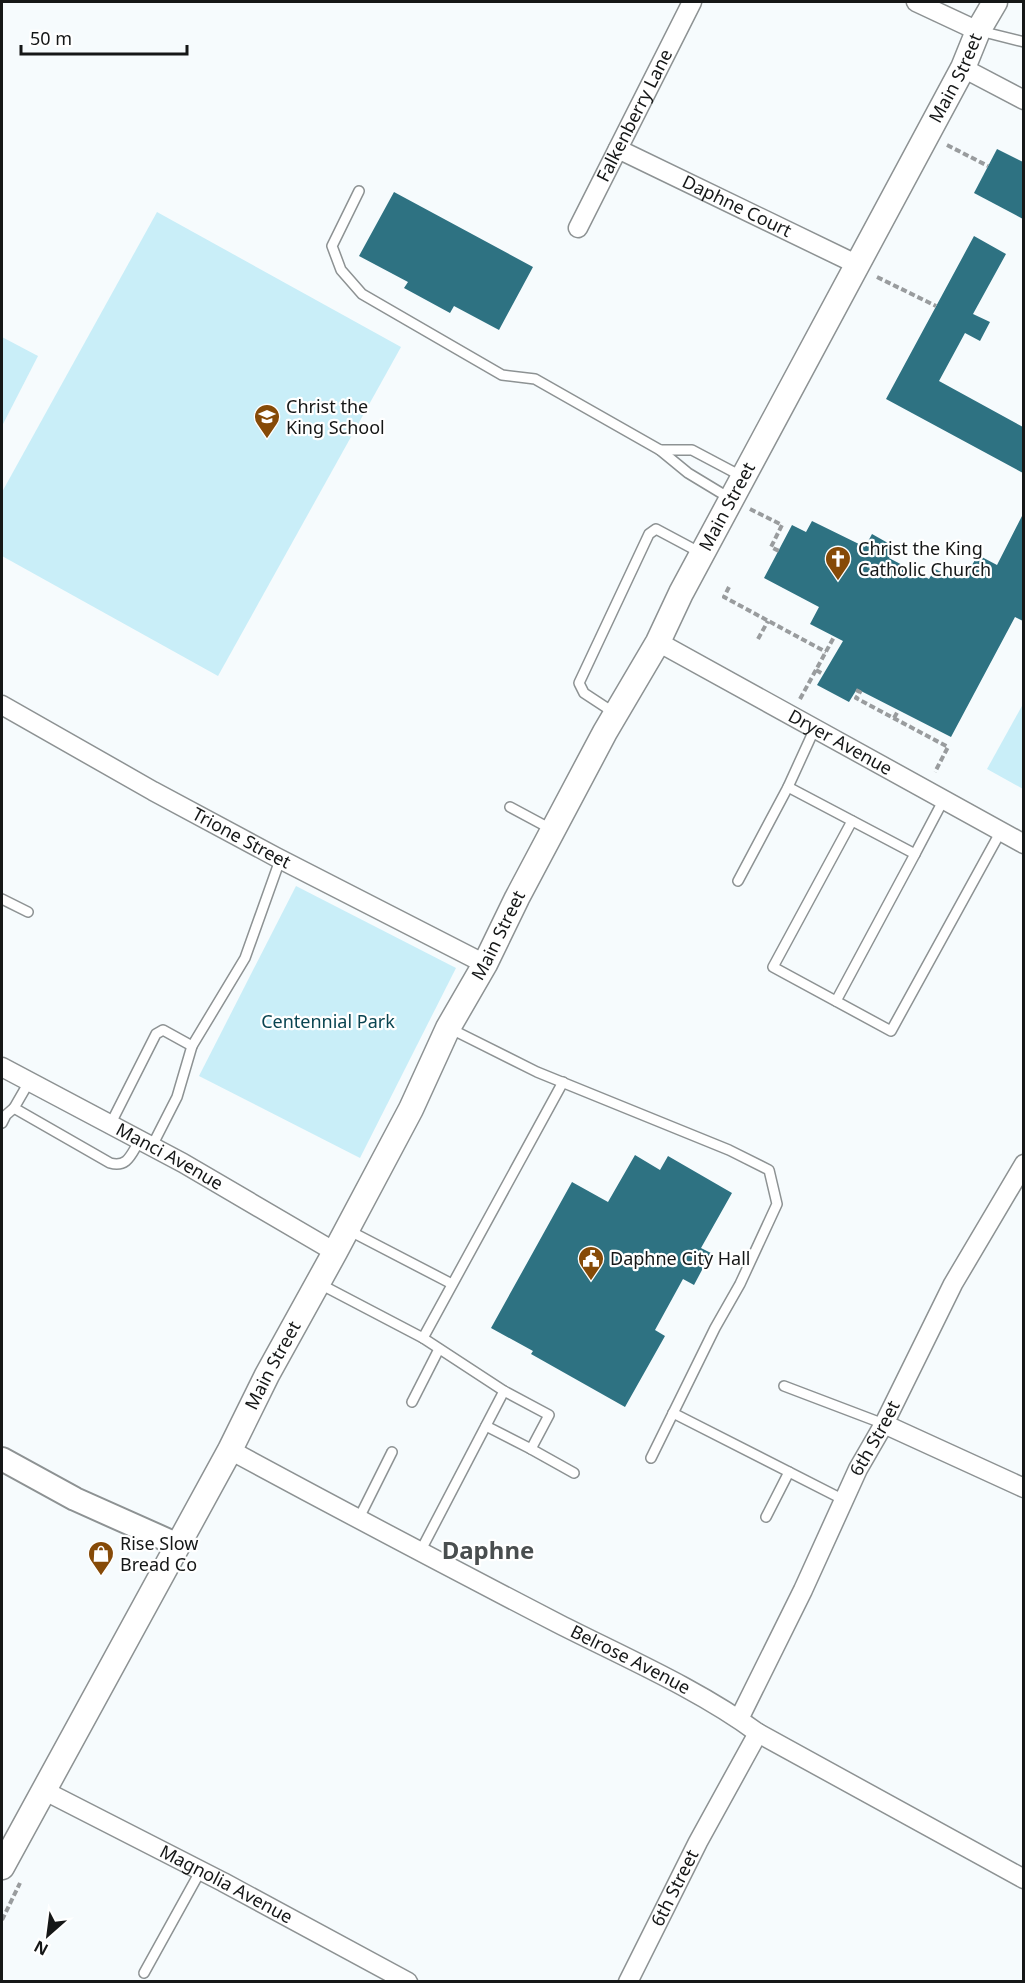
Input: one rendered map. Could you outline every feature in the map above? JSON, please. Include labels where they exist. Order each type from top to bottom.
[{"type":"main road","name":"Main Street","points":[[2,1867],[230,1450],[267,1375],[336,1252],[411,1108],[448,1028],[485,964],[553,830],[616,714],[658,642],[702,553],[963,68],[978,31],[994,2]]},
{"type":"street","name":"Falkenberry Lane","points":[[578,228],[692,2]]},
{"type":"street","points":[[916,2],[978,31]]},
{"type":"street","points":[[963,68],[1023,100]]},
{"type":"street","name":"Daphne Court","points":[[618,149],[856,264]]},
{"type":"street","name":"Dryer Avenue","points":[[658,642],[1023,844]]},
{"type":"street","name":"Trione Street","points":[[2,705],[280,860],[485,964]]},
{"type":"street","name":"Manci Avenue","points":[[2,1067],[183,1163],[336,1252]]},
{"type":"street","name":"6th Street","points":[[739,1719],[803,1590],[858,1469],[884,1424],[953,1284],[1023,1164]]},
{"type":"street","points":[[884,1424],[1023,1488]]},
{"type":"street","name":"Belrose Avenue","points":[[230,1450],[358,1520],[739,1719],[758,1733],[1023,1880]]},
{"type":"street","points":[[2,1459],[75,1499],[178,1545]]},
{"type":"street","name":"6th Street","points":[[628,1982],[698,1842],[758,1733]]},
{"type":"street","name":"Magnolia Avenue","points":[[43,1790],[201,1870],[408,1982]]},
{"type":"lane","points":[[978,31],[1023,42]]},
{"type":"lane","points":[[359,191],[332,246],[341,270],[362,294],[502,375],[534,379],[660,450],[688,473],[731,499]]},
{"type":"lane","points":[[660,450],[692,450],[743,477]]},
{"type":"lane","points":[[616,714],[584,693],[579,683],[649,534],[656,529],[702,553]]},
{"type":"lane","points":[[738,881],[788,787],[815,728]]},
{"type":"lane","points":[[788,787],[915,854]]},
{"type":"lane","points":[[836,1001],[944,799]]},
{"type":"lane","points":[[510,807],[553,830]]},
{"type":"lane","points":[[852,821],[773,967],[891,1031],[1002,831]]},
{"type":"lane","points":[[14,1108],[110,1163],[119,1166],[125,1163],[146,1143],[177,1098],[192,1046],[245,958],[280,860]]},
{"type":"lane","points":[[2,899],[28,912]]},
{"type":"lane","points":[[448,1028],[537,1072],[729,1150],[770,1170],[777,1204],[740,1284],[715,1328],[651,1458]]},
{"type":"lane","points":[[110,1125],[156,1034],[163,1030],[192,1046]]},
{"type":"lane","points":[[2,1123],[29,1082]]},
{"type":"lane","points":[[423,1338],[563,1082]]},
{"type":"lane","points":[[347,1230],[452,1284]]},
{"type":"lane","points":[[318,1282],[423,1338],[504,1391],[549,1415],[531,1449]]},
{"type":"lane","points":[[412,1402],[439,1349]]},
{"type":"lane","points":[[784,1386],[884,1424]]},
{"type":"lane","points":[[420,1552],[504,1391]]},
{"type":"lane","points":[[673,1413],[843,1500]]},
{"type":"lane","points":[[486,1426],[574,1473]]},
{"type":"lane","points":[[358,1520],[392,1452]]},
{"type":"lane","points":[[766,1517],[789,1472]]},
{"type":"lane","points":[[144,1973],[201,1870]]},
{"type":"path","points":[[947,145],[988,166]]},
{"type":"path","points":[[877,277],[936,306]]},
{"type":"path","points":[[731,499],[782,525],[771,547],[779,550]]},
{"type":"path","points":[[729,587],[724,597],[826,651]]},
{"type":"path","points":[[758,639],[768,621]]},
{"type":"path","points":[[801,697],[834,637]]},
{"type":"path","points":[[816,670],[823,674]]},
{"type":"path","points":[[856,690],[860,692],[856,698],[948,747],[926,789]]},
{"type":"path","points":[[894,718],[898,711]]},
{"type":"green space","points":[[157,212],[401,347],[218,676],[2,556],[2,492]]},
{"type":"green space","points":[[2,337],[38,356],[2,426]]},
{"type":"green space","points":[[1023,704],[1023,789],[987,769]]},
{"type":"green space","name":"Centennial Park","points":[[296,886],[456,968],[360,1158],[199,1076]]},
{"type":"building","points":[[997,149],[1023,162],[1023,219],[974,193]]},
{"type":"building","points":[[394,192],[533,267],[499,330],[454,306],[450,313],[404,288],[408,282],[359,256]]},
{"type":"building","points":[[974,236],[1006,254],[973,314],[990,322],[980,341],[965,333],[939,381],[1023,427],[1023,473],[886,399]]},
{"type":"building","points":[[1023,514],[1023,621],[1015,617],[951,737],[857,689],[849,702],[817,685],[843,641],[810,624],[819,607],[764,578],[792,525],[806,532],[812,521],[865,547],[872,534],[895,547],[889,558],[929,579],[935,569],[953,578],[962,567],[969,570],[978,555],[997,565]]},
{"type":"building","name":"Daphne City Hall","points":[[635,1155],[660,1170],[668,1156],[732,1193],[701,1248],[711,1253],[694,1285],[683,1279],[655,1330],[665,1336],[625,1407],[531,1354],[533,1351],[491,1328],[572,1182],[608,1202]]},
{"type":"place","name":"Christ the King School","points":[[267,440]]},
{"type":"place","name":"Christ the King Catholic Church","points":[[838,582]]},
{"type":"place","name":"Daphne City Hall","points":[[591,1282]]},
{"type":"place","name":"Rise Slow Bread Co","points":[[101,1577]]},
{"type":"district","name":"Daphne","points":[[488,1551]]}]
